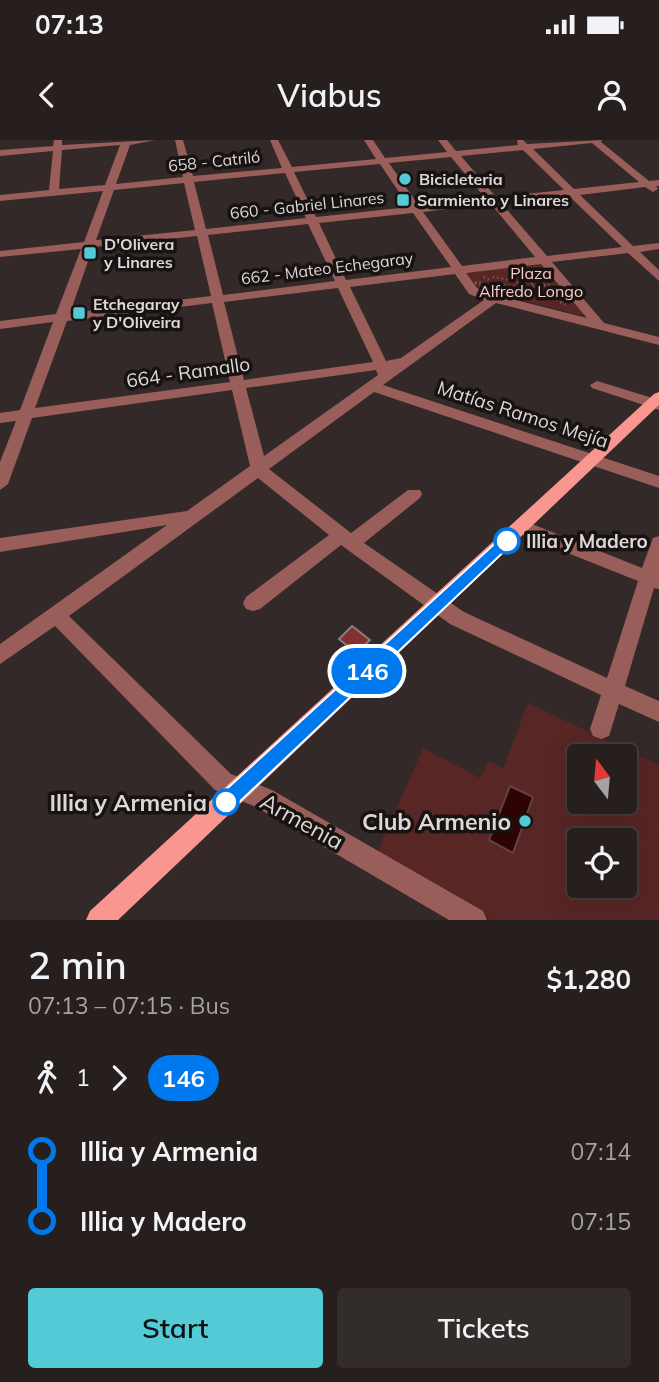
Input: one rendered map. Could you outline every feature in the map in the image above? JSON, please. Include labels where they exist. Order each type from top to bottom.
[{"type":"main road","points":[[99,920],[657,402]]},
{"type":"street","points":[[0,153],[57,144],[151,140]]},
{"type":"street","points":[[179,140],[259,470],[346,539],[457,618],[659,712]]},
{"type":"street","points":[[274,140],[342,284],[381,376]]},
{"type":"street","points":[[368,140],[481,304],[599,325],[659,341]]},
{"type":"street","points":[[442,140],[599,325]]},
{"type":"street","points":[[595,140],[659,194]]},
{"type":"street","name":"658 - Catriló","points":[[0,198],[453,153],[521,143],[595,140]]},
{"type":"street","points":[[0,484],[127,141]]},
{"type":"street","points":[[521,143],[659,277]]},
{"type":"street","points":[[54,193],[57,144]]},
{"type":"street","name":"660 - Gabriel Linares","points":[[0,254],[659,183]]},
{"type":"street","name":"662 - Mateo Echegaray","points":[[0,325],[659,246]]},
{"type":"street","points":[[0,655],[259,470],[381,376],[408,361],[486,304]]},
{"type":"street","name":"664 - Ramallo","points":[[0,418],[239,385],[381,376]]},
{"type":"street","name":"Matías Ramos Mejía","points":[[381,376],[593,460],[659,482]]},
{"type":"street","points":[[597,386],[657,402]]},
{"type":"street","points":[[253,603],[414,494]]},
{"type":"street","points":[[0,545],[193,516]]},
{"type":"street","points":[[521,527],[653,580]]},
{"type":"street","points":[[601,729],[653,580],[659,543]]},
{"type":"street","name":"Armenia","points":[[56,615],[223,782],[264,798],[474,920]]},
{"type":"path","points":[[480,274],[495,284],[528,288],[563,284]]},
{"type":"path","points":[[520,287],[517,283],[522,280],[529,281],[534,286]]},
{"type":"green space","name":"Plaza Alfredo Longo","points":[[540,263],[584,313],[579,315],[491,292],[475,286],[465,273]]},
{"type":"green space","name":"Club Armenio","points":[[528,703],[615,744],[567,744],[567,814],[637,814],[637,755],[659,765],[659,920],[491,920],[377,853],[423,748],[480,778],[489,761],[503,768]]},
{"type":"shaded area","points":[[510,786],[533,797],[513,853],[489,840]]},
{"type":"building","points":[[352,626],[370,640],[356,653],[339,639]]},
{"type":"bus line","name":"146","points":[[226,802],[507,541]]},
{"type":"place","name":"Bicicleteria","points":[[405,179]]},
{"type":"place","name":"Sarmiento y Linares","points":[[403,200]]},
{"type":"place","name":"D'Olivera y Linares","points":[[90,253]]},
{"type":"place","name":"Etchegaray y D'Oliveira","points":[[79,313]]},
{"type":"place","name":"Illia y Madero","points":[[507,541]]},
{"type":"place","name":"Illia y Armenia","points":[[226,802]]},
{"type":"place","name":"Club Armenio","points":[[525,821]]}]
